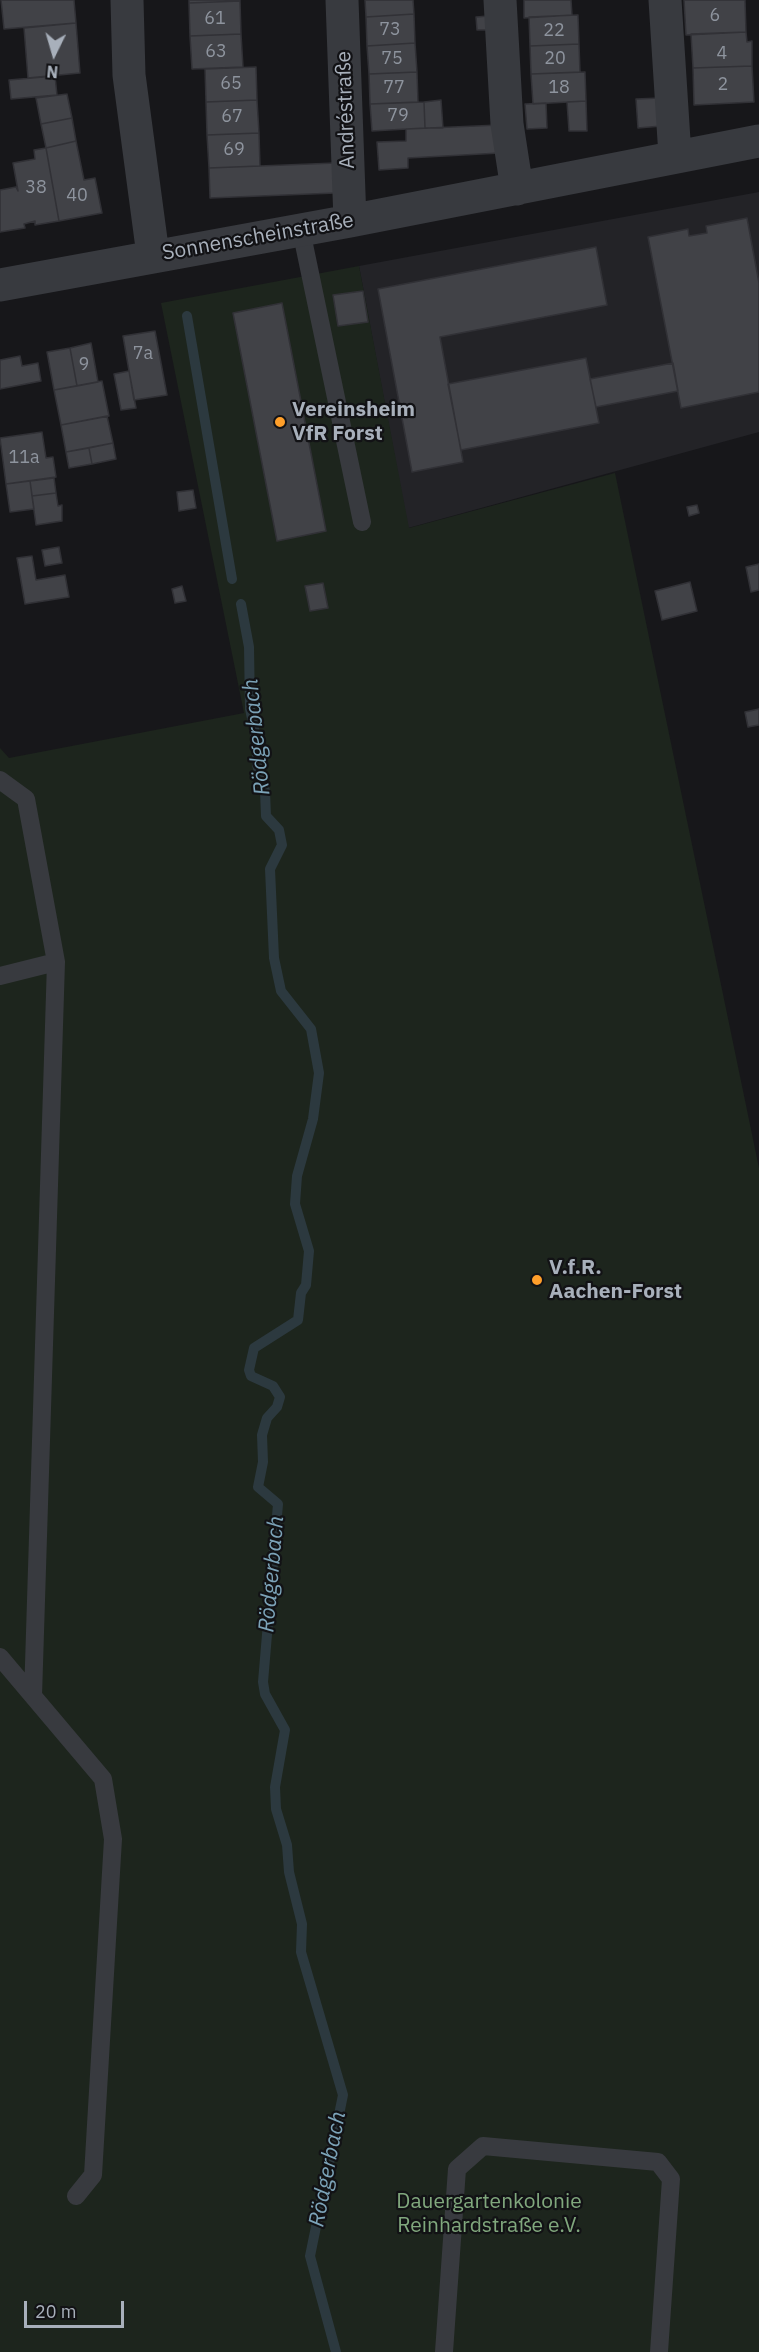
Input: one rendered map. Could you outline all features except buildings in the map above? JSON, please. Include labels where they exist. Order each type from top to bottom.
[{"type":"street","points":[[127,0],[129,75],[153,255]]},
{"type":"street","name":"Andréstraße","points":[[342,0],[350,221]]},
{"type":"street","points":[[500,0],[507,124],[517,189]]},
{"type":"street","points":[[665,0],[675,156]]},
{"type":"street","name":"Sonnenscheinstraße","points":[[0,285],[153,255],[350,221],[759,141]]},
{"type":"lane","points":[[301,230],[362,522]]},
{"type":"lane","points":[[0,780],[26,799],[56,962],[33,1696]]},
{"type":"lane","points":[[0,976],[56,962]]},
{"type":"lane","points":[[0,1657],[103,1779],[113,1839],[93,2175],[76,2196]]},
{"type":"lane","points":[[444,2352],[457,2169],[483,2146],[658,2162],[671,2179],[659,2352]]},
{"type":"shaded area","points":[[759,192],[759,432],[408,528],[359,266]]},
{"type":"green space","name":"Dauergartenkolonie Reinhardstraße e.V.","points":[[359,266],[409,528],[615,473],[759,1168],[759,2352],[0,2352],[0,748],[9,758],[244,713],[161,303]]},
{"type":"waterway","name":"Rödgerbach","points":[[187,316],[232,579]]},
{"type":"waterway","name":"Rödgerbach","points":[[241,604],[249,647],[250,709],[257,742],[257,765],[265,791],[266,816],[279,830],[282,845],[270,869],[274,958],[281,991],[311,1029],[319,1073],[313,1119],[297,1176],[295,1204],[309,1251],[306,1285],[301,1293],[298,1320],[254,1348],[249,1370],[251,1376],[273,1386],[280,1397],[277,1407],[267,1418],[262,1435],[263,1462],[258,1487],[278,1504],[263,1682],[265,1694],[285,1730],[275,1787],[276,1809],[287,1845],[289,1872],[302,1924],[301,1952],[343,2095],[310,2256],[336,2352]]},
{"type":"place","name":"Vereinsheim VfR Forst","points":[[280,422]]},
{"type":"place","name":"V.f.R. Aachen-Forst","points":[[537,1280]]}]
